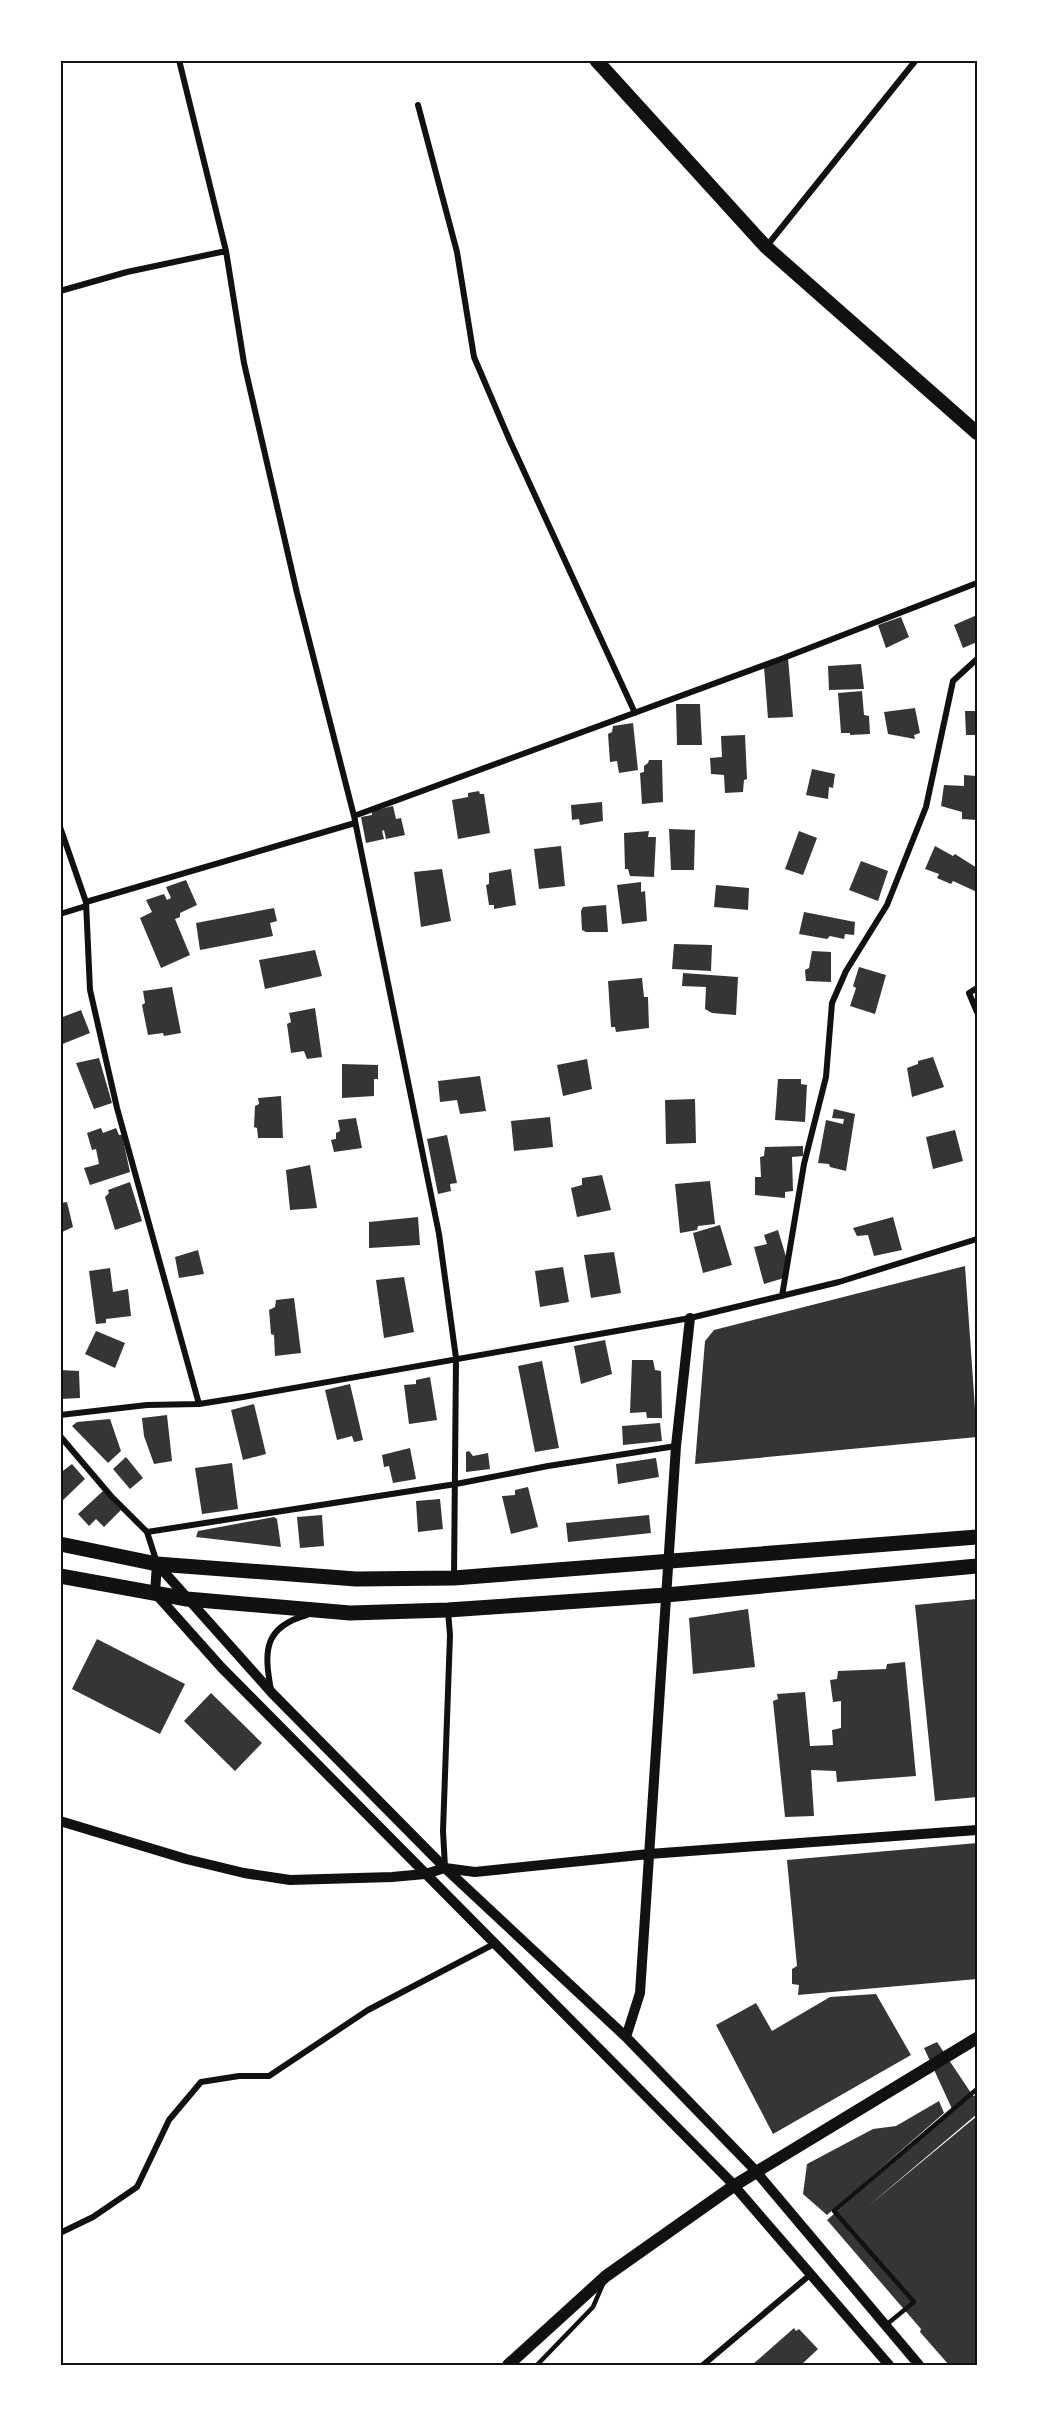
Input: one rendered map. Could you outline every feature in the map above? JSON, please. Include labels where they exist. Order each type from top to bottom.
[{"type":"highway","points":[[60,1545],[157,1564],[356,1579],[454,1578],[668,1562],[951,1536],[977,1537]]},
{"type":"highway","points":[[60,1576],[187,1599],[350,1613],[448,1610],[666,1595],[977,1566]]},
{"type":"main road","points":[[596,60],[766,247],[977,433]]},
{"type":"main road","points":[[508,2365],[606,2276],[735,2186],[977,2038]]},
{"type":"street","points":[[179,60],[226,251],[244,363],[297,593],[355,819],[439,1234],[456,1358],[454,1578]]},
{"type":"street","points":[[766,247],[916,60]]},
{"type":"street","points":[[418,105],[457,252],[474,357],[519,463],[635,712]]},
{"type":"street","points":[[60,291],[128,272],[226,251]]},
{"type":"street","points":[[60,914],[355,819],[635,712],[781,660],[977,583]]},
{"type":"street","points":[[782,1296],[804,1164],[826,1077],[832,1003],[846,971],[887,905],[927,807],[953,681],[977,659]]},
{"type":"street","points":[[60,827],[86,904],[90,990],[117,1108],[199,1404]]},
{"type":"street","points":[[977,988],[969,993],[977,1012]]},
{"type":"street","points":[[60,1415],[147,1404],[199,1404],[690,1318],[838,1282],[977,1239]]},
{"type":"street","points":[[626,2037],[640,1993],[668,1562],[676,1489],[676,1446],[690,1318]]},
{"type":"street","points":[[60,1436],[111,1496],[147,1532],[157,1564],[155,1593],[221,1667],[494,1944],[610,2057],[735,2186],[889,2365]]},
{"type":"street","points":[[147,1532],[456,1484],[548,1466],[676,1446]]},
{"type":"street","points":[[157,1564],[272,1693],[445,1868],[626,2037],[756,2172],[920,2365]]},
{"type":"street","points":[[272,1693],[266,1658],[275,1630],[295,1618],[322,1610]]},
{"type":"street","points":[[445,1868],[443,1831],[450,1635],[448,1610]]},
{"type":"street","points":[[60,1821],[186,1859],[244,1873],[290,1880],[333,1881],[425,1874],[445,1868],[475,1872],[649,1854],[977,1830]]},
{"type":"street","points":[[60,2233],[93,2217],[137,2187],[169,2120],[201,2082],[239,2076],[268,2076],[368,2010],[494,1944]]},
{"type":"street","points":[[708,2364],[811,2274]]},
{"type":"lane","points":[[886,2325],[914,2302],[834,2211],[977,2089]]},
{"type":"lane","points":[[537,2365],[593,2307],[606,2276]]},
{"type":"building","points":[[977,615],[977,642],[963,648],[954,625]]},
{"type":"building","points":[[901,617],[909,637],[886,648],[878,625]]},
{"type":"building","points":[[788,658],[793,717],[768,718],[764,667]]},
{"type":"building","points":[[861,664],[864,689],[829,690],[828,666]]},
{"type":"building","points":[[862,691],[864,715],[869,716],[870,734],[841,733],[838,693]]},
{"type":"building","points":[[676,704],[700,704],[702,745],[677,745]]},
{"type":"building","points":[[915,708],[920,733],[914,735],[915,739],[888,734],[884,712]]},
{"type":"building","points":[[965,711],[977,711],[977,735],[966,735]]},
{"type":"building","points":[[633,723],[638,770],[619,773],[617,761],[610,762],[608,734],[612,732],[613,726]]},
{"type":"building","points":[[745,735],[747,779],[744,780],[743,792],[725,793],[724,775],[711,774],[710,758],[722,757],[721,736]]},
{"type":"building","points":[[649,760],[662,760],[663,802],[642,804],[640,773],[644,772],[644,766]]},
{"type":"building","points":[[812,769],[835,774],[833,788],[829,787],[828,799],[806,795]]},
{"type":"building","points":[[964,775],[977,776],[977,820],[962,819],[962,812],[941,806],[944,785],[964,786]]},
{"type":"building","points":[[479,791],[480,794],[484,794],[490,833],[458,839],[452,800],[468,797],[468,793]]},
{"type":"building","points":[[602,802],[603,821],[580,825],[579,819],[572,820],[571,805]]},
{"type":"building","points":[[393,806],[396,819],[401,818],[405,835],[386,839],[384,830],[382,831],[384,839],[366,843],[361,817],[372,815],[372,811]]},
{"type":"building","points":[[669,829],[695,830],[694,870],[671,870]]},
{"type":"building","points":[[649,831],[648,837],[656,837],[654,877],[630,876],[628,869],[625,869],[624,833]]},
{"type":"building","points":[[799,831],[817,838],[803,875],[785,869]]},
{"type":"building","points":[[561,846],[565,886],[539,889],[534,849]]},
{"type":"building","points":[[935,846],[953,856],[955,854],[977,868],[977,892],[953,881],[951,884],[937,878],[939,874],[925,869]]},
{"type":"building","points":[[861,861],[888,871],[878,901],[849,890]]},
{"type":"building","points":[[442,869],[451,921],[421,927],[414,872]]},
{"type":"building","points":[[511,869],[516,905],[494,909],[494,905],[489,905],[486,885],[489,884],[489,873]]},
{"type":"building","points":[[186,880],[197,905],[180,913],[180,917],[175,919],[190,955],[161,968],[140,918],[152,912],[146,900],[164,894],[167,900],[171,898],[166,887]]},
{"type":"building","points":[[641,882],[641,892],[645,891],[647,921],[622,924],[617,885]]},
{"type":"building","points":[[716,885],[749,888],[748,910],[714,907]]},
{"type":"building","points":[[606,905],[608,932],[582,930],[581,911],[583,907]]},
{"type":"building","points":[[274,908],[277,921],[270,923],[273,936],[200,950],[196,923]]},
{"type":"building","points":[[804,912],[855,922],[854,935],[845,934],[844,939],[830,936],[827,939],[799,934]]},
{"type":"building","points":[[674,944],[712,945],[711,971],[672,969]]},
{"type":"building","points":[[315,950],[322,976],[265,989],[259,960]]},
{"type":"building","points":[[812,951],[831,952],[831,982],[806,981],[805,970],[809,968]]},
{"type":"building","points":[[859,967],[886,975],[875,1014],[850,1006]]},
{"type":"building","points":[[683,973],[738,977],[736,1015],[712,1013],[705,1009],[706,987],[682,986]]},
{"type":"building","points":[[642,978],[644,997],[648,997],[649,1028],[616,1032],[615,1027],[611,1027],[608,981]]},
{"type":"building","points":[[172,987],[181,1033],[164,1036],[163,1033],[148,1035],[142,1005],[145,1003],[143,991]]},
{"type":"building","points":[[315,1008],[322,1057],[307,1059],[304,1051],[291,1053],[287,1024],[291,1022],[289,1013]]},
{"type":"building","points":[[81,1010],[90,1033],[60,1045],[60,1018]]},
{"type":"building","points":[[933,1057],[944,1087],[912,1097],[907,1068],[918,1064],[918,1061]]},
{"type":"building","points":[[99,1058],[112,1103],[94,1109],[76,1063]]},
{"type":"building","points":[[587,1059],[592,1089],[563,1096],[557,1065]]},
{"type":"building","points":[[342,1064],[378,1065],[378,1079],[374,1079],[374,1096],[342,1098]]},
{"type":"building","points":[[480,1076],[486,1111],[460,1114],[457,1100],[440,1102],[438,1081]]},
{"type":"building","points":[[778,1079],[801,1079],[801,1084],[807,1085],[805,1122],[775,1120]]},
{"type":"building","points":[[281,1096],[283,1138],[258,1138],[257,1128],[254,1127],[255,1106],[259,1104],[258,1098]]},
{"type":"building","points":[[695,1099],[696,1143],[666,1144],[665,1100]]},
{"type":"building","points":[[834,1109],[855,1114],[846,1171],[830,1167],[829,1164],[818,1163],[826,1120],[843,1124],[844,1119],[832,1118]]},
{"type":"building","points":[[550,1117],[553,1147],[514,1151],[511,1121]]},
{"type":"building","points":[[356,1118],[362,1148],[334,1152],[331,1140],[336,1139],[336,1133],[340,1131],[338,1120]]},
{"type":"building","points":[[101,1128],[103,1133],[116,1128],[119,1135],[122,1135],[130,1172],[90,1185],[84,1168],[99,1164],[96,1149],[92,1150],[87,1133]]},
{"type":"building","points":[[955,1130],[963,1161],[933,1169],[926,1137]]},
{"type":"building","points":[[447,1135],[457,1183],[450,1184],[451,1191],[438,1194],[427,1139]]},
{"type":"building","points":[[803,1146],[803,1156],[792,1157],[793,1191],[785,1192],[785,1198],[755,1195],[755,1177],[761,1177],[760,1157],[764,1156],[765,1147]]},
{"type":"building","points":[[310,1165],[317,1208],[290,1210],[286,1170]]},
{"type":"building","points":[[602,1175],[611,1210],[577,1217],[571,1188],[582,1185],[582,1178]]},
{"type":"building","points":[[710,1181],[715,1224],[698,1226],[697,1230],[680,1233],[675,1184]]},
{"type":"building","points":[[130,1182],[142,1221],[115,1230],[105,1197],[109,1193],[108,1190]]},
{"type":"building","points":[[67,1202],[73,1227],[60,1233],[60,1203]]},
{"type":"building","points":[[418,1217],[420,1245],[369,1248],[369,1222]]},
{"type":"building","points":[[893,1217],[902,1250],[874,1256],[868,1235],[857,1236],[853,1228]]},
{"type":"building","points":[[720,1225],[732,1265],[703,1273],[693,1233]]},
{"type":"building","points":[[778,1230],[787,1260],[784,1278],[764,1284],[754,1247],[767,1244],[764,1235]]},
{"type":"building","points":[[198,1250],[204,1274],[179,1278],[175,1257]]},
{"type":"building","points":[[614,1252],[621,1293],[591,1298],[584,1255]]},
{"type":"building","points":[[965,1266],[977,1437],[695,1464],[705,1341],[714,1330]]},
{"type":"building","points":[[563,1267],[569,1302],[540,1307],[535,1271]]},
{"type":"building","points":[[110,1268],[113,1292],[128,1289],[131,1316],[106,1319],[106,1323],[96,1324],[89,1271]]},
{"type":"building","points":[[404,1277],[414,1332],[384,1338],[376,1280]]},
{"type":"building","points":[[294,1298],[301,1353],[275,1356],[269,1310],[275,1307],[276,1300]]},
{"type":"building","points":[[96,1331],[125,1343],[115,1368],[85,1354]]},
{"type":"building","points":[[605,1340],[612,1374],[581,1384],[574,1346]]},
{"type":"building","points":[[632,1360],[653,1360],[655,1370],[661,1371],[662,1418],[647,1418],[646,1412],[630,1413]]},
{"type":"building","points":[[542,1361],[559,1448],[535,1452],[518,1366]]},
{"type":"building","points":[[60,1370],[79,1371],[80,1398],[60,1399]]},
{"type":"building","points":[[430,1377],[437,1420],[409,1424],[404,1385],[416,1384],[416,1380]]},
{"type":"building","points":[[350,1384],[363,1440],[354,1442],[352,1436],[337,1440],[325,1390]]},
{"type":"building","points":[[254,1404],[266,1454],[243,1460],[231,1410]]},
{"type":"building","points":[[167,1415],[172,1461],[154,1464],[144,1436],[142,1418]]},
{"type":"building","points":[[110,1419],[121,1451],[108,1463],[72,1426],[77,1422]]},
{"type":"building","points":[[660,1423],[662,1441],[623,1445],[622,1426]]},
{"type":"building","points":[[410,1448],[416,1479],[393,1483],[389,1466],[384,1467],[382,1455]]},
{"type":"building","points":[[469,1451],[473,1456],[488,1453],[490,1469],[466,1472],[466,1452]]},
{"type":"building","points":[[126,1457],[143,1478],[130,1489],[113,1469]]},
{"type":"building","points":[[656,1458],[659,1477],[618,1484],[616,1464]]},
{"type":"building","points":[[232,1463],[238,1509],[202,1514],[195,1468]]},
{"type":"building","points":[[72,1464],[85,1479],[60,1503],[60,1473]]},
{"type":"building","points":[[528,1487],[538,1527],[511,1534],[502,1496],[515,1495],[515,1490]]},
{"type":"building","points":[[103,1491],[121,1510],[104,1527],[96,1519],[89,1526],[78,1514]]},
{"type":"building","points":[[440,1499],[443,1529],[418,1532],[416,1501]]},
{"type":"building","points":[[322,1515],[324,1546],[300,1548],[297,1517]]},
{"type":"building","points":[[649,1515],[651,1533],[568,1542],[566,1523]]},
{"type":"building","points":[[274,1517],[277,1519],[281,1547],[196,1537],[198,1531]]},
{"type":"building","points":[[977,1599],[977,1797],[935,1801],[915,1605]]},
{"type":"building","points":[[748,1609],[755,1667],[693,1674],[689,1618]]},
{"type":"building","points":[[97,1639],[185,1684],[160,1734],[72,1689]]},
{"type":"building","points":[[905,1662],[916,1776],[837,1782],[836,1771],[811,1770],[814,1816],[785,1817],[773,1701],[778,1699],[777,1694],[805,1692],[810,1746],[833,1745],[832,1730],[841,1728],[841,1701],[833,1702],[830,1680],[837,1679],[838,1671],[886,1669],[887,1664]]},
{"type":"building","points":[[211,1693],[262,1743],[235,1771],[184,1721]]},
{"type":"building","points":[[977,1843],[977,1979],[798,1995],[799,1985],[792,1984],[792,1969],[797,1966],[787,1860]]},
{"type":"building","points":[[876,1994],[911,2055],[773,2134],[716,2025],[756,2003],[772,2031],[830,1997]]},
{"type":"building","points":[[937,2042],[973,2096],[977,2095],[977,2114],[866,2208],[977,2116],[977,2365],[949,2365],[827,2220],[953,2111],[924,2048]]},
{"type":"building","points":[[939,2101],[944,2113],[827,2215],[803,2194],[807,2164],[873,2129],[896,2126]]},
{"type":"building","points":[[794,2328],[796,2331],[799,2329],[818,2349],[801,2365],[752,2365]]}]
